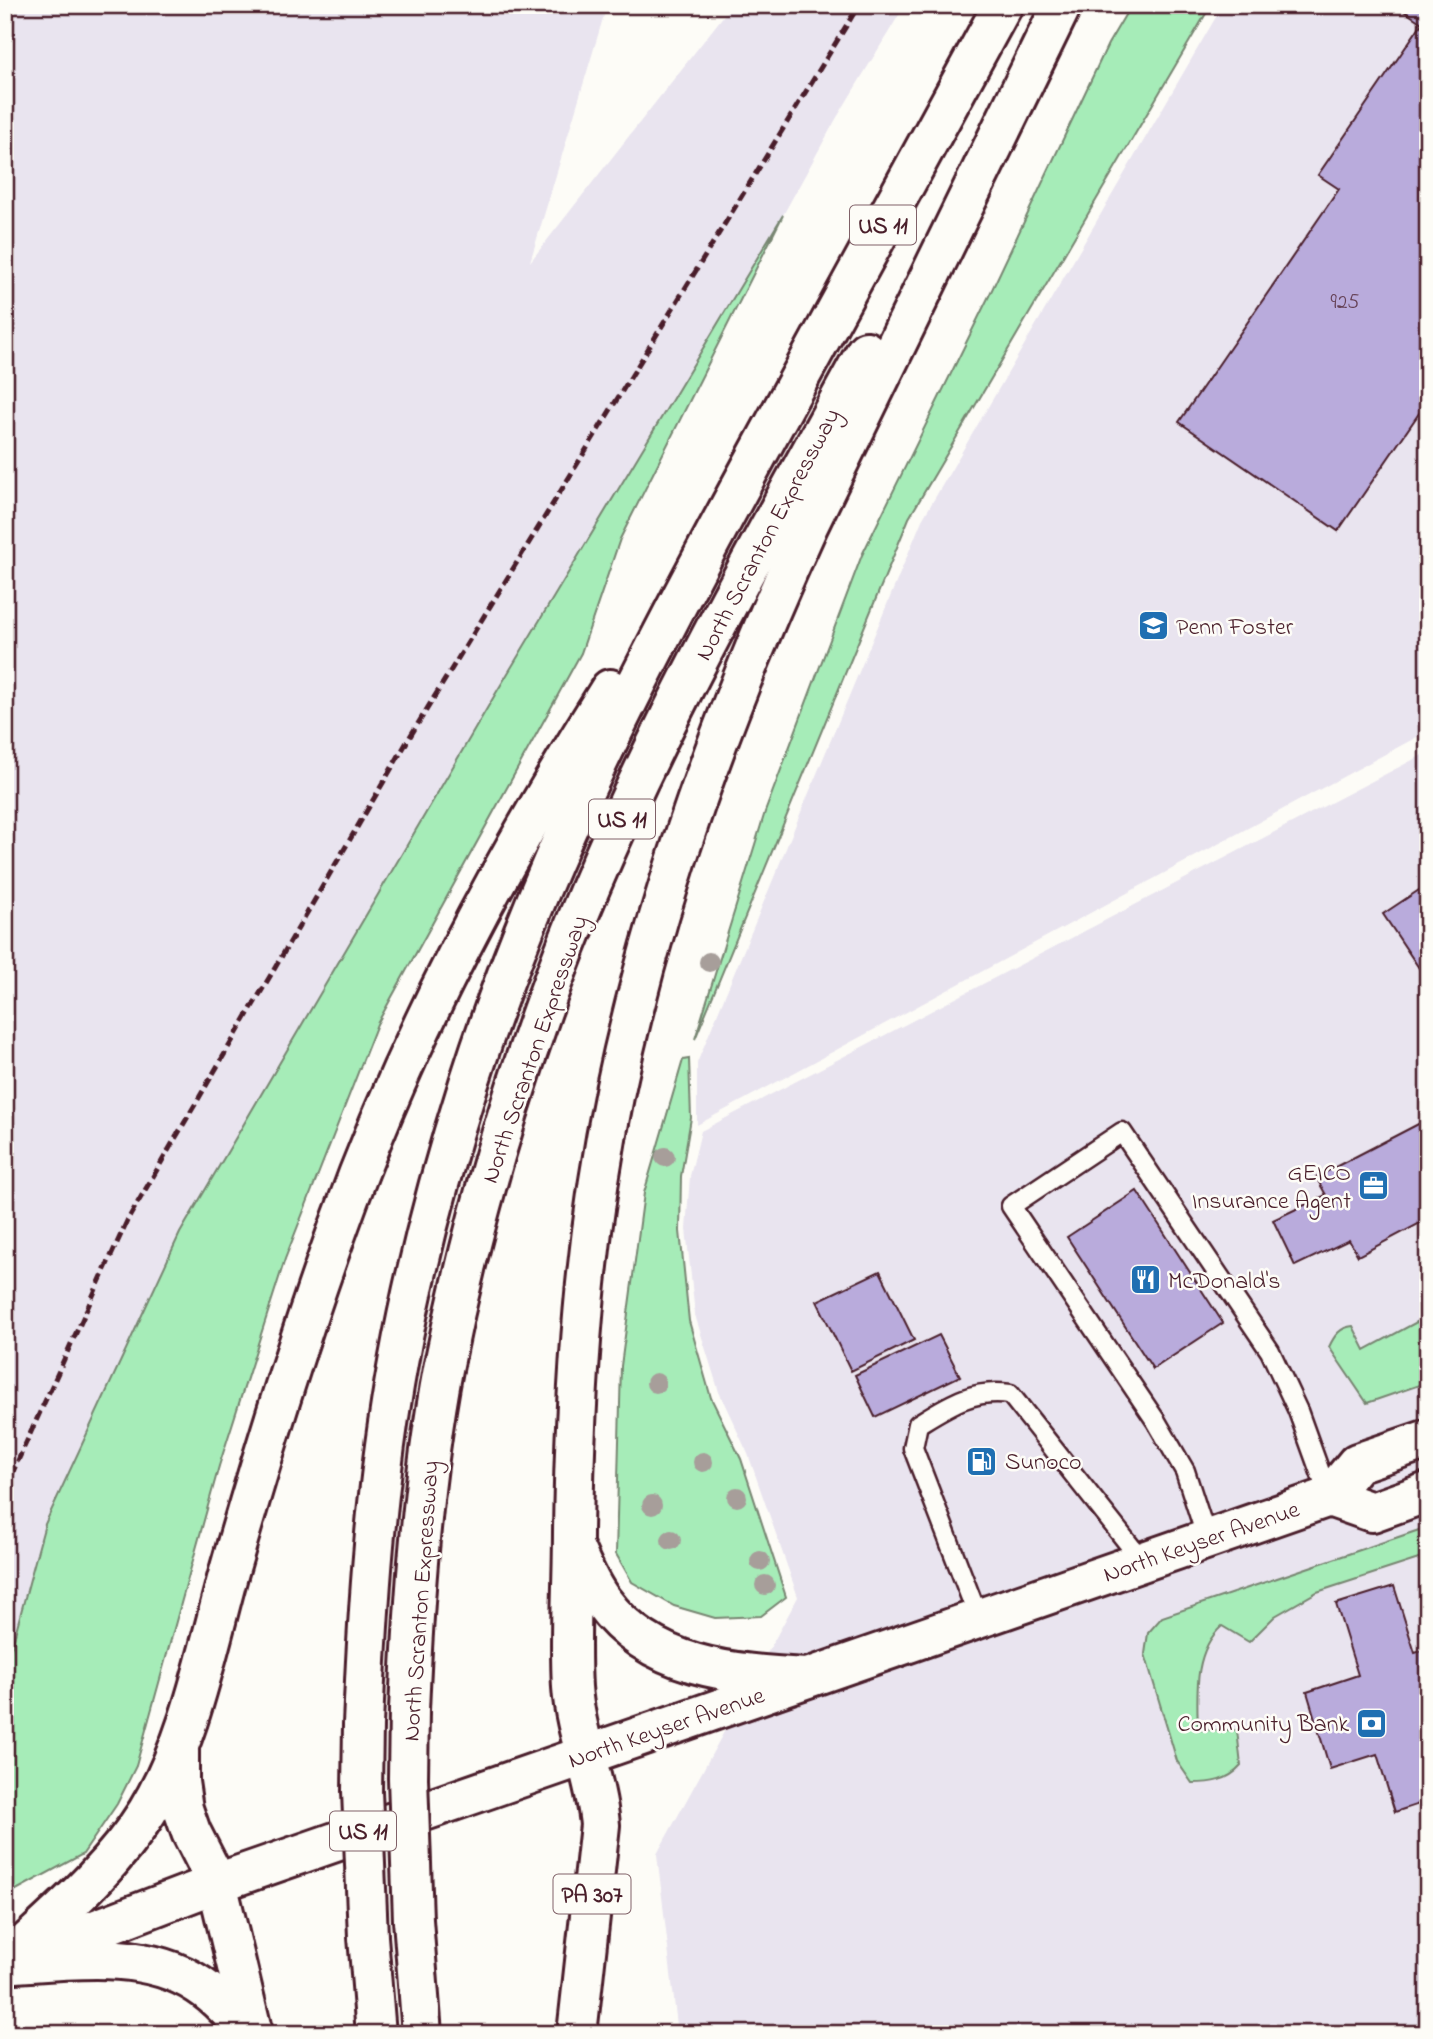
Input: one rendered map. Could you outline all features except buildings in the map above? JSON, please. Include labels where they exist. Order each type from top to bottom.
[{"type":"main road","name":"North Scranton Expressway","points":[[376,2034],[368,1937],[362,1791],[373,1549],[398,1363],[440,1180],[469,1082],[509,968],[575,811],[649,657],[1003,5]]},
{"type":"main road","name":"North Scranton Expressway","points":[[422,2034],[413,1920],[408,1790],[409,1710],[418,1554],[428,1465],[443,1371],[485,1192],[513,1096],[542,1008],[611,841],[690,677],[1055,5]]},
{"type":"main road","points":[[586,1755],[572,1687],[578,1377],[598,1188],[615,1093],[653,934],[706,770],[772,606],[814,513],[1062,5]]},
{"type":"main road","points":[[5,1964],[110,1863],[148,1810],[179,1749],[250,1498],[295,1355],[338,1227],[409,1054],[495,879],[545,791],[764,444]]},
{"type":"main road","name":"North Keyser Avenue","points":[[5,1964],[217,1883],[1329,1497],[1357,1463],[1428,1439]]},
{"type":"main road","name":"North Keyser Avenue","points":[[1329,1497],[1372,1512],[1428,1492]]},
{"type":"main road","points":[[573,1547],[602,1602],[621,1623],[647,1643],[680,1660],[713,1670],[806,1678]]},
{"type":"main road","points":[[179,1749],[179,1782],[183,1809],[191,1832],[217,1883],[251,2034]]},
{"type":"main road","name":"PA 307","points":[[577,2034],[600,1825],[598,1804],[586,1755]]},
{"type":"main road","points":[[5,1964],[76,1959],[109,1960],[141,1963],[173,1972],[198,1984],[225,2006],[251,2034]]},
{"type":"lane","points":[[1207,1539],[1185,1471],[1156,1422],[1011,1206],[1122,1132],[1270,1351],[1298,1411],[1329,1497]]},
{"type":"lane","points":[[979,1619],[913,1448],[918,1424],[959,1400],[991,1392],[1010,1394],[1143,1562]]},
{"type":"shaded area","points":[[5,5],[607,5],[530,262],[732,5],[905,5],[836,119],[783,215],[496,693],[180,1233],[5,1677]]},
{"type":"shaded area","name":"Penn Foster","points":[[1223,5],[1428,5],[1428,731],[697,1125],[697,1063],[922,520]]},
{"type":"shaded area","points":[[1428,752],[1428,1316],[1365,1350],[1367,1403],[1428,1382],[1428,1527],[1162,1617],[1177,1761],[1191,1783],[1208,1783],[1198,1730],[1197,1695],[1200,1660],[1217,1631],[1222,1626],[1250,1641],[1275,1616],[1317,1592],[1428,1556],[1428,2034],[678,2034],[657,1854],[798,1597],[748,1454],[719,1392],[695,1315],[686,1229],[690,1176],[701,1131]]},
{"type":"green space","points":[[1131,5],[1211,5],[909,518],[695,1039],[765,812],[862,555],[1108,44]]},
{"type":"green space","points":[[783,215],[620,539],[581,653],[377,1024],[285,1259],[219,1466],[136,1766],[117,1804],[83,1854],[5,1896],[5,1671],[45,1524],[180,1233],[496,693]]},
{"type":"green space","points":[[689,1059],[691,1118],[681,1176],[680,1231],[689,1321],[711,1398],[741,1459],[786,1597],[761,1616],[715,1618],[674,1606],[632,1582],[616,1554],[621,1366],[644,1193],[683,1060]]},
{"type":"green space","points":[[1428,1316],[1428,1382],[1367,1403],[1329,1347],[1335,1336],[1344,1328],[1353,1326],[1365,1350]]},
{"type":"green space","points":[[1428,1527],[1428,1556],[1317,1592],[1275,1616],[1249,1642],[1222,1626],[1213,1636],[1201,1661],[1198,1730],[1237,1730],[1241,1766],[1231,1775],[1219,1780],[1192,1783],[1177,1761],[1145,1654],[1148,1633],[1162,1617]]},
{"type":"railway","points":[[5,1489],[127,1221],[411,735],[859,5]]},
{"type":"place","name":"Penn Foster","points":[[1153,626]]},
{"type":"place","name":"GEICO Insurance Agent","points":[[1374,1186]]},
{"type":"place","name":"McDonald's","points":[[1145,1280]]},
{"type":"place","name":"Sunoco","points":[[982,1461]]},
{"type":"place","name":"Community Bank","points":[[1372,1723]]}]
